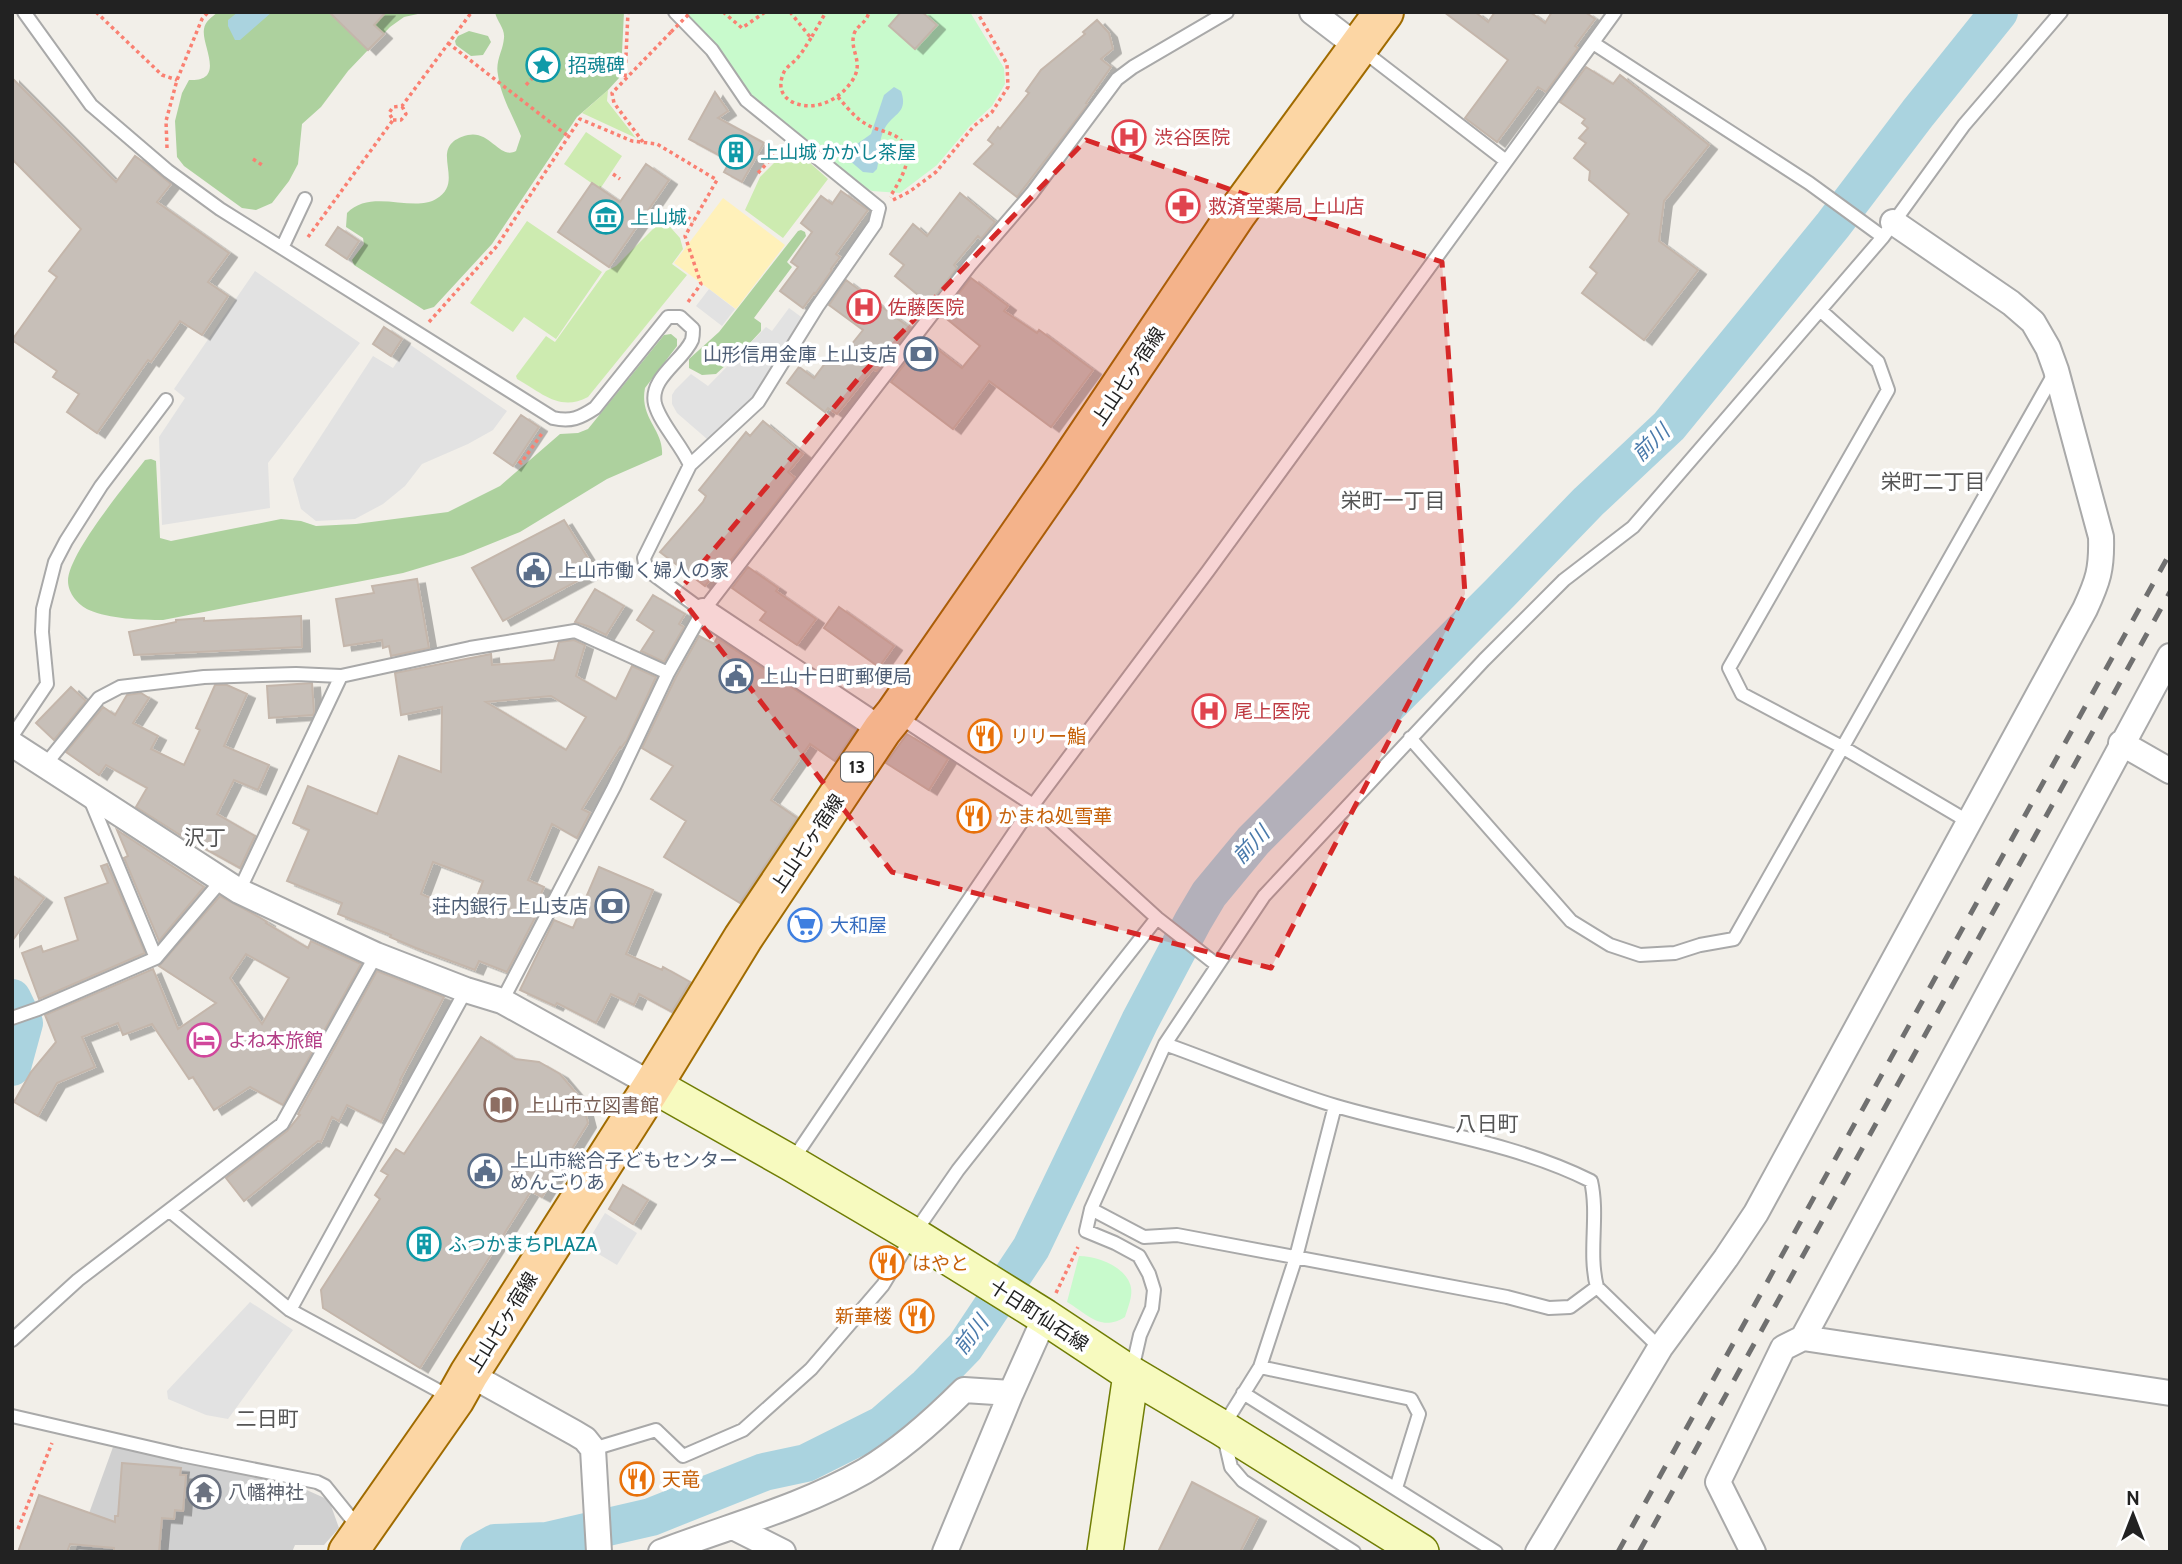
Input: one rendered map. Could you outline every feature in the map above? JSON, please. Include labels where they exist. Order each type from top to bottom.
[{"type":"main road","name":"上山七ヶ宿線","points":[[356,1542],[462,1387],[743,938],[1237,213],[1384,12]]},
{"type":"main road","name":"十日町仙石線","points":[[653,1085],[913,1235],[1130,1374],[1421,1552]]},
{"type":"main road","points":[[1105,1552],[1130,1374]]},
{"type":"street","points":[[1312,12],[1359,48]]},
{"type":"street","points":[[1538,1552],[1660,1348],[1727,1258],[1756,1213],[2085,609],[2102,564],[2101,537],[2056,370],[2034,322],[2011,303],[1888,229]]},
{"type":"street","points":[[703,611],[889,722]]},
{"type":"street","points":[[1803,1338],[2170,656]]},
{"type":"street","points":[[2121,743],[2170,771]]},
{"type":"street","points":[[12,744],[230,886],[376,955],[502,1001],[653,1085]]},
{"type":"street","points":[[945,1552],[1011,1393],[1036,1312]]},
{"type":"street","points":[[1753,1552],[1718,1482],[1783,1348],[1803,1338],[2168,1388]]},
{"type":"street","points":[[462,1387],[575,1433],[593,1449],[599,1552]]},
{"type":"street","points":[[662,1552],[802,1501],[865,1471],[926,1428],[964,1390],[1011,1393]]},
{"type":"street","points":[[733,1527],[783,1552]]},
{"type":"lane","points":[[24,12],[91,105],[168,171],[220,209],[553,418],[569,421],[582,417],[595,408],[668,317],[680,317],[693,329],[692,340],[656,387],[654,401],[690,465]]},
{"type":"lane","points":[[675,12],[712,50],[746,100],[878,208],[875,224],[817,307],[758,402],[690,465],[644,558],[646,569],[703,611]]},
{"type":"lane","points":[[502,1001],[614,787],[668,673],[703,611],[970,265],[1031,193],[1117,79],[1133,66],[1227,12]]},
{"type":"lane","points":[[791,1163],[1033,805],[1224,549],[1615,12]]},
{"type":"lane","points":[[1130,1374],[1140,1335],[1152,1308],[1154,1290],[1139,1256],[1086,1231],[1091,1209],[1165,1044],[1217,965],[1264,897],[1484,660],[1564,580],[1633,527],[1888,229],[1964,125],[2061,12]]},
{"type":"lane","points":[[1593,43],[1809,183],[1888,229]]},
{"type":"lane","points":[[1359,48],[1506,161]]},
{"type":"lane","points":[[282,248],[304,199]]},
{"type":"lane","points":[[1820,310],[1878,362],[1888,390],[1729,668],[1742,694],[1842,747],[1969,822]]},
{"type":"lane","points":[[1410,738],[1571,921],[1610,945],[1640,955],[1675,953],[1734,939],[2056,370]]},
{"type":"lane","points":[[12,736],[47,684],[42,632],[43,609],[55,562],[101,486],[166,400]]},
{"type":"lane","points":[[45,765],[99,698],[120,687],[204,677],[296,674],[341,676],[470,648],[575,631],[668,673]]},
{"type":"lane","points":[[12,1018],[156,957],[230,886],[341,676]]},
{"type":"lane","points":[[889,722],[1033,805],[1157,918],[1217,965]]},
{"type":"lane","points":[[87,792],[156,957]]},
{"type":"lane","points":[[593,1449],[656,1430],[683,1456],[743,1430],[811,1369],[883,1285],[913,1235],[958,1170],[1157,918]]},
{"type":"lane","points":[[12,1340],[78,1280],[282,1124],[376,955]]},
{"type":"lane","points":[[290,1310],[466,990]]},
{"type":"lane","points":[[1165,1044],[1335,1106],[1499,1147],[1591,1181],[1595,1198],[1593,1274],[1597,1287],[1660,1348]]},
{"type":"lane","points":[[1335,1106],[1296,1257],[1260,1367],[1222,1428],[1231,1467],[1243,1481],[1354,1552]]},
{"type":"lane","points":[[1091,1209],[1144,1237],[1177,1235],[1507,1297],[1549,1308],[1570,1307],[1597,1287]]},
{"type":"lane","points":[[170,1211],[290,1310],[462,1387]]},
{"type":"lane","points":[[1260,1367],[1411,1399],[1419,1414],[1396,1488]]},
{"type":"lane","points":[[1243,1392],[1496,1552]]},
{"type":"lane","points":[[12,1416],[317,1482],[325,1486],[356,1542]]},
{"type":"path","points":[[96,12],[163,75],[177,80]]},
{"type":"path","points":[[168,171],[166,121],[177,80],[202,19],[208,12]]},
{"type":"path","points":[[625,79],[628,12]]},
{"type":"path","points":[[643,142],[614,103],[612,93],[691,12]]},
{"type":"path","points":[[723,12],[742,28],[765,12]]},
{"type":"path","points":[[790,12],[811,38]]},
{"type":"path","points":[[827,12],[798,58],[785,71],[782,88],[784,96],[793,103],[810,106],[825,104],[838,97],[852,81],[858,68],[854,34],[865,23],[869,12]]},
{"type":"path","points":[[838,97],[860,121],[896,136],[903,143],[908,162],[887,204],[909,192],[936,172],[974,126],[992,112],[1008,87],[1009,70],[977,12]]},
{"type":"path","points":[[393,120],[389,113],[393,107],[402,106],[471,13]]},
{"type":"path","points":[[447,43],[569,136]]},
{"type":"path","points":[[526,85],[537,73]]},
{"type":"path","points":[[393,120],[401,120],[406,114],[402,106]]},
{"type":"path","points":[[418,333],[497,246],[580,119],[632,141],[657,144],[717,180],[685,236],[701,284],[687,303]]},
{"type":"path","points":[[311,232],[393,120]]},
{"type":"path","points":[[758,173],[792,138]]},
{"type":"path","points":[[253,159],[262,165]]},
{"type":"path","points":[[613,174],[620,179]]},
{"type":"path","points":[[669,207],[694,221]]},
{"type":"path","points":[[519,461],[521,463],[544,431]]},
{"type":"path","points":[[1036,1312],[1086,1231]]},
{"type":"path","points":[[18,1529],[59,1428]]},
{"type":"highlighted area","points":[[1086,140],[1442,262],[1465,594],[1271,968],[892,872],[677,593],[863,373]]},
{"type":"shaded area","points":[[255,271],[360,343],[268,463],[270,508],[162,525],[159,437],[185,398],[174,389]]},
{"type":"shaded area","points":[[709,289],[735,309],[722,326],[696,306]]},
{"type":"shaded area","points":[[789,308],[804,319],[753,397],[707,439],[677,413],[672,404],[675,390],[691,374],[708,386],[766,327],[772,331]]},
{"type":"shaded area","points":[[409,344],[507,411],[493,430],[422,464],[405,486],[383,504],[355,519],[316,521],[301,509],[293,479],[373,356],[393,368]]},
{"type":"shaded area","points":[[605,1213],[637,1233],[617,1265],[585,1246]]},
{"type":"shaded area","points":[[250,1302],[293,1330],[228,1419],[206,1415],[168,1399],[167,1391]]},
{"type":"shaded area","name":"八幡神社","points":[[113,1447],[291,1483],[329,1500],[339,1528],[324,1545],[295,1545],[292,1552],[75,1552]]},
{"type":"green space","points":[[218,12],[427,12],[404,17],[390,27],[348,71],[321,107],[302,124],[298,164],[289,181],[272,203],[256,210],[242,208],[184,166],[177,157],[175,121],[182,93],[189,80],[200,79],[207,75],[210,69],[204,29],[207,21]]},
{"type":"green space","points":[[495,12],[624,12],[621,73],[608,90],[577,117],[492,244],[434,307],[424,310],[354,265],[352,260],[364,244],[363,238],[346,227],[347,213],[368,202],[416,204],[436,199],[445,192],[448,183],[449,147],[455,140],[468,135],[483,137],[505,152],[516,151],[521,136],[504,99],[497,70],[504,34]]},
{"type":"green space","points":[[685,12],[970,12],[1004,68],[1005,84],[992,106],[969,127],[937,165],[900,193],[872,191],[753,98],[711,39]]},
{"type":"green space","points":[[469,31],[488,36],[491,42],[483,55],[471,56],[456,45],[458,36]]},
{"type":"green space","points":[[608,90],[607,101],[636,138],[582,113]]},
{"type":"green space","points":[[586,132],[622,156],[600,189],[564,164]]},
{"type":"green space","points":[[791,146],[828,179],[783,238],[745,210],[760,177]]},
{"type":"green space","points":[[663,219],[680,238],[683,249],[672,264],[687,275],[588,397],[578,401],[560,402],[517,379],[516,376],[546,336],[555,342],[606,271],[616,266]]},
{"type":"green space","points":[[527,221],[602,272],[556,339],[524,317],[513,332],[470,303]]},
{"type":"green space","points":[[801,230],[806,236],[787,262],[792,267],[754,318],[761,323],[761,331],[716,374],[702,375],[689,368],[689,359],[719,332]]},
{"type":"green space","points":[[671,334],[677,339],[677,346],[645,388],[644,398],[648,416],[662,446],[662,455],[607,479],[520,532],[463,555],[403,573],[163,620],[97,613],[81,605],[70,590],[68,581],[78,554],[100,519],[145,460],[156,461],[160,538],[171,541],[281,519],[316,526],[356,524],[448,512],[500,486],[560,434],[578,433],[588,429],[664,335]]},
{"type":"green space","points":[[1079,1256],[1109,1263],[1127,1278],[1131,1292],[1125,1317],[1109,1323],[1102,1322],[1067,1302]]},
{"type":"sand","points":[[723,198],[785,245],[736,309],[674,263]]},
{"type":"water","points":[[238,12],[272,12],[240,40],[235,40],[228,20]]},
{"type":"water","points":[[894,87],[901,91],[903,104],[882,134],[877,169],[873,173],[863,172],[849,160],[850,149],[871,134],[884,95]]},
{"type":"building","points":[[329,12],[386,12],[374,25],[384,34],[368,50]]},
{"type":"building","points":[[901,12],[922,12],[937,25],[915,49],[889,26]]},
{"type":"building","points":[[1444,12],[1475,12],[1488,22],[1495,12],[1530,12],[1545,23],[1552,12],[1585,12],[1595,19],[1546,92],[1538,87],[1497,142],[1465,118],[1508,60]]},
{"type":"building","points":[[1097,20],[1109,33],[1113,49],[1101,59],[1111,67],[1086,103],[1088,104],[1017,197],[974,164],[993,144],[988,140],[1029,93],[1026,91],[1041,70],[1085,34],[1083,32]]},
{"type":"building","points":[[1586,67],[1613,84],[1620,75],[1709,145],[1664,201],[1659,241],[1698,270],[1644,340],[1582,293],[1597,273],[1590,267],[1629,214],[1589,180],[1590,171],[1574,158],[1586,143],[1579,138],[1588,128],[1582,123],[1585,119],[1560,102]]},
{"type":"building","points":[[12,78],[116,182],[135,156],[149,166],[171,184],[157,202],[229,253],[208,282],[228,296],[202,335],[180,321],[151,362],[148,360],[97,433],[67,412],[79,394],[53,377],[57,371],[12,340],[57,277],[49,271],[81,229],[12,159]]},
{"type":"building","name":"上山城 かかし茶屋","points":[[715,92],[728,111],[718,118],[764,143],[742,182],[724,172],[730,161],[689,139]]},
{"type":"building","name":"上山城","points":[[646,164],[669,180],[609,267],[558,232],[592,183],[620,202]]},
{"type":"building","points":[[841,191],[868,210],[836,254],[840,257],[832,270],[803,308],[780,291],[798,267],[791,262],[812,232],[801,223],[821,196],[832,204]]},
{"type":"building","points":[[960,193],[995,222],[981,239],[978,236],[954,265],[957,268],[929,304],[895,276],[904,265],[890,254],[913,224],[927,236]]},
{"type":"building","points":[[338,227],[359,241],[347,259],[326,245]]},
{"type":"building","points":[[971,278],[1008,306],[1004,311],[1037,333],[1039,330],[1093,370],[1051,427],[989,381],[953,429],[891,382],[924,339],[962,368],[980,346],[942,315]]},
{"type":"building","points":[[846,280],[910,328],[877,371],[873,369],[837,414],[828,408],[825,412],[787,383],[799,367],[814,378],[832,354],[839,360],[863,330],[829,305]]},
{"type":"building","points":[[384,327],[402,339],[391,356],[373,344]]},
{"type":"building","points":[[521,415],[539,427],[513,466],[494,453]]},
{"type":"building","points":[[763,421],[803,454],[788,472],[795,478],[717,578],[713,576],[705,586],[660,552],[703,502],[706,496],[699,490],[746,432],[750,436]]},
{"type":"building","name":"上山市働く婦人の家","points":[[564,520],[596,571],[503,621],[472,568]]},
{"type":"building","points":[[748,567],[816,619],[797,645],[760,620],[766,612],[732,588]]},
{"type":"building","points":[[417,579],[429,648],[391,656],[389,646],[383,648],[382,640],[344,646],[336,599],[374,593],[372,586]]},
{"type":"building","points":[[595,589],[624,606],[606,635],[575,622]]},
{"type":"building","points":[[653,595],[685,614],[679,624],[684,627],[664,662],[641,651],[654,631],[637,620]]},
{"type":"building","points":[[839,607],[894,646],[879,667],[824,628]]},
{"type":"building","points":[[301,616],[302,647],[134,655],[129,632],[176,620]]},
{"type":"building","points":[[699,636],[714,644],[717,638],[856,730],[835,761],[810,744],[771,800],[797,818],[740,903],[664,857],[686,821],[651,799],[673,766],[642,748]]},
{"type":"building","points":[[574,640],[585,645],[576,676],[616,699],[632,666],[656,677],[627,740],[582,809],[590,813],[577,838],[552,824],[528,880],[544,887],[534,910],[538,912],[507,972],[479,961],[475,970],[416,948],[338,914],[342,903],[287,881],[309,830],[293,823],[308,786],[377,814],[399,756],[441,772],[442,707],[401,715],[395,673],[491,654],[492,665],[554,660],[559,642]],"holes":[[[551,696],[586,717],[566,750],[486,702]],[[433,862],[483,881],[470,915],[421,894]]]},
{"type":"building","points":[[312,683],[313,715],[269,718],[267,686]]},
{"type":"building","points":[[215,685],[227,685],[247,694],[224,746],[269,765],[258,790],[234,780],[217,814],[255,836],[240,868],[136,807],[147,788],[106,765],[99,775],[66,752],[103,707],[115,715],[127,695],[141,693],[149,698],[133,723],[158,736],[151,749],[184,765],[200,730],[196,728]]},
{"type":"building","points":[[71,687],[86,701],[54,740],[36,723]]},
{"type":"building","points":[[907,734],[948,759],[929,790],[886,763]]},
{"type":"building","points":[[117,830],[204,887],[159,941],[124,858],[128,856]]},
{"type":"building","points":[[107,864],[145,953],[39,999],[22,953],[41,946],[43,952],[78,940],[65,898],[108,883],[101,866]]},
{"type":"building","points":[[599,867],[653,890],[626,954],[662,970],[663,967],[690,982],[672,1012],[639,994],[634,1005],[611,994],[596,1023],[557,1003],[555,1006],[520,990],[554,920],[573,928]]},
{"type":"building","points":[[12,875],[44,898],[12,941]]},
{"type":"building","points":[[220,896],[308,948],[311,941],[361,964],[283,1105],[250,1087],[214,1110],[193,1077],[189,1079],[152,1024],[123,1035],[118,1023],[82,1037],[95,1067],[57,1083],[38,1116],[14,1102],[31,1072],[56,1042],[45,1015],[153,969],[178,1029],[216,1003],[159,966]],"holes":[[[246,954],[289,978],[262,1024],[230,978]]]},
{"type":"building","points":[[377,971],[444,997],[381,1122],[347,1105],[339,1121],[332,1117],[321,1142],[318,1141],[244,1201],[226,1178],[287,1131],[300,1115],[298,1114]]},
{"type":"building","name":"ふつかまちPLAZA","points":[[481,1037],[515,1059],[539,1062],[560,1074],[582,1100],[588,1123],[542,1197],[531,1191],[420,1368],[323,1308],[321,1290],[380,1199],[375,1195],[388,1175],[381,1171],[396,1149],[404,1154]]},
{"type":"building","points":[[623,1185],[648,1200],[633,1224],[609,1209]]},
{"type":"building","points":[[122,1463],[181,1468],[180,1475],[186,1475],[183,1511],[175,1510],[174,1519],[162,1518],[159,1552],[114,1552],[114,1548],[70,1544],[67,1552],[18,1552],[39,1495],[115,1522],[115,1516],[118,1516]]},
{"type":"building","points":[[1192,1482],[1258,1517],[1240,1552],[1158,1552]]},
{"type":"waterway","name":"前川","points":[[479,1552],[495,1543],[547,1541],[651,1517],[764,1472],[806,1463],[882,1425],[927,1386],[965,1347],[1031,1248],[1140,1021],[1209,894],[1253,841],[1588,502],[1669,426],[1833,225],[1999,12]]},
{"type":"waterway","points":[[12,998],[24,1023],[12,1067]]},
{"type":"railway","points":[[1618,1552],[2170,553]]},
{"type":"railway","points":[[1639,1552],[2170,592]]},
{"type":"place","name":"招魂碑","points":[[543,65]]},
{"type":"place","name":"渋谷医院","points":[[1129,137]]},
{"type":"place","name":"上山城 かかし茶屋","points":[[736,152]]},
{"type":"place","name":"救済堂薬局 上山店","points":[[1183,206]]},
{"type":"place","name":"上山城","points":[[606,217]]},
{"type":"place","name":"佐藤医院","points":[[864,307]]},
{"type":"place","name":"山形信用金庫 上山支店","points":[[921,354]]},
{"type":"place","name":"上山市働く婦人の家","points":[[534,570]]},
{"type":"place","name":"上山十日町郵便局","points":[[736,676]]},
{"type":"place","name":"尾上医院","points":[[1209,711]]},
{"type":"place","name":"リリー鮨","points":[[985,736]]},
{"type":"place","name":"かまね処雪華","points":[[974,816]]},
{"type":"place","name":"荘内銀行 上山支店","points":[[612,906]]},
{"type":"place","name":"大和屋","points":[[805,925]]},
{"type":"place","name":"よね本旅館","points":[[204,1040]]},
{"type":"place","name":"上山市立図書館","points":[[501,1105]]},
{"type":"place","name":"上山市総合子どもセンター めんごりあ","points":[[485,1171]]},
{"type":"place","name":"ふつかまちPLAZA","points":[[424,1244]]},
{"type":"place","name":"はやと","points":[[887,1263]]},
{"type":"place","name":"新華楼","points":[[917,1316]]},
{"type":"place","name":"天竜","points":[[637,1479]]},
{"type":"place","name":"八幡神社","points":[[204,1492]]},
{"type":"district","name":"栄町二丁目","points":[[1933,482]]},
{"type":"district","name":"栄町一丁目","points":[[1393,501]]},
{"type":"district","name":"沢丁","points":[[205,838]]},
{"type":"district","name":"八日町","points":[[1487,1124]]},
{"type":"district","name":"二日町","points":[[267,1419]]}]
